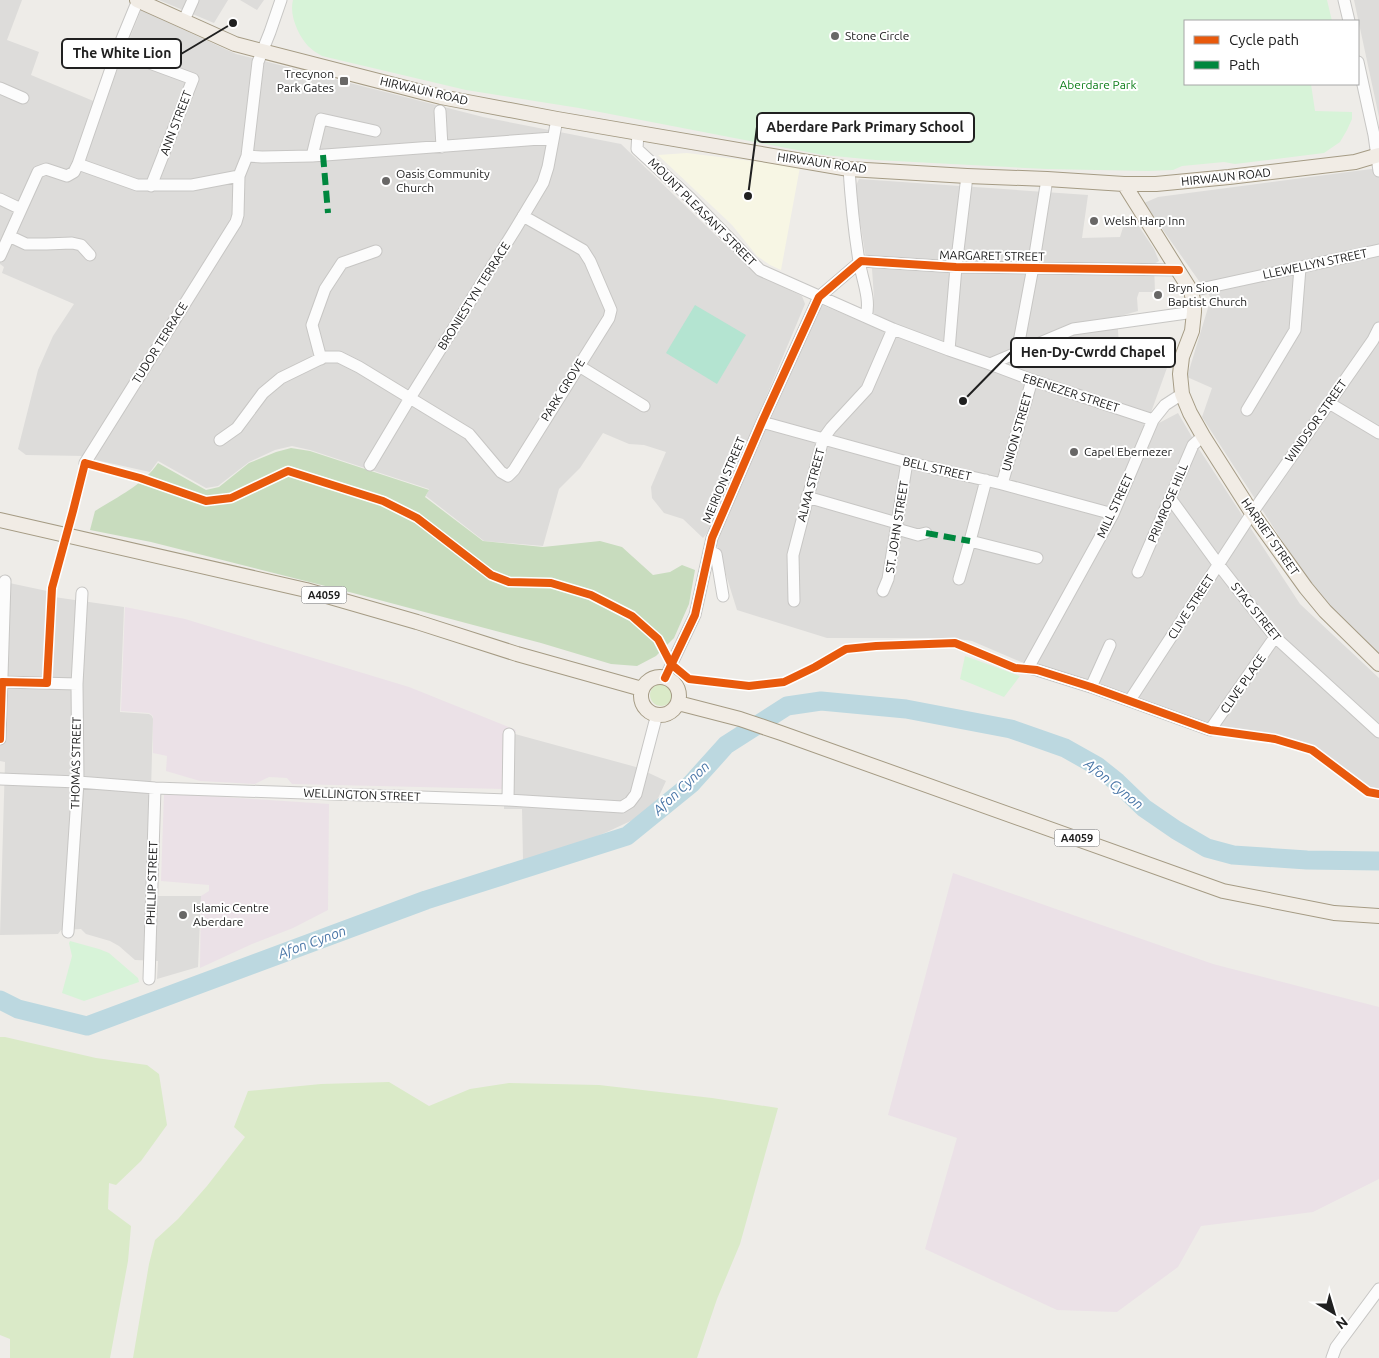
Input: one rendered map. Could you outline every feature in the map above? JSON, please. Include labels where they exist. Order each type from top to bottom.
[{"type":"main road","name":"HIRWAUN ROAD","points":[[137,0],[235,44],[441,96],[557,119],[849,169],[1124,184],[1156,184],[1355,162],[1378,156]]},
{"type":"main road","points":[[1124,184],[1191,291],[1194,312],[1192,331],[1182,357],[1180,374],[1182,394]]},
{"type":"main road","name":"HARRIET STREET","points":[[1182,394],[1203,436],[1252,513],[1306,588],[1325,611],[1379,664]]},
{"type":"main road","name":"A4059","points":[[0,520],[306,590],[417,622],[516,654],[642,689]]},
{"type":"main road","points":[[660,677],[665,678],[678,688],[678,703],[669,712],[663,714],[651,712],[642,702],[642,689],[649,680],[660,677]]},
{"type":"main road","name":"A4059","points":[[678,703],[740,719],[781,733],[1223,891],[1334,913],[1379,916]]},
{"type":"street","points":[[0,256],[38,172],[46,169],[67,176],[74,172],[137,0]]},
{"type":"street","points":[[184,20],[194,0]]},
{"type":"street","points":[[78,164],[138,185],[151,186],[192,185],[239,176],[247,156],[258,62],[281,0]]},
{"type":"street","points":[[1344,0],[1349,20]]},
{"type":"street","name":"ANN STREET","points":[[117,51],[193,79],[151,186]]},
{"type":"street","points":[[1359,67],[1374,135],[1379,171]]},
{"type":"street","points":[[0,88],[23,98]]},
{"type":"street","points":[[440,111],[442,147]]},
{"type":"street","points":[[312,156],[320,119],[375,131]]},
{"type":"street","name":"BRONIESTYN TERRACE","points":[[370,465],[543,183],[557,119]]},
{"type":"street","name":"MOUNT PLEASANT STREET","points":[[638,132],[637,149],[690,198],[760,270],[893,329],[990,364]]},
{"type":"street","points":[[247,156],[312,156],[554,138]]},
{"type":"street","points":[[849,169],[852,213],[859,263],[868,302],[866,317]]},
{"type":"street","name":"TUDOR TERRACE","points":[[85,463],[236,222],[238,215],[239,176]]},
{"type":"street","points":[[949,350],[956,267],[967,176]]},
{"type":"street","points":[[1022,351],[1019,342],[1047,179]]},
{"type":"street","points":[[0,199],[21,209]]},
{"type":"street","name":"PARK GROVE","points":[[410,398],[469,434],[501,472],[508,476],[514,470],[609,318],[611,310],[590,261],[583,250],[523,216]]},
{"type":"street","points":[[9,236],[26,244],[72,243],[81,246],[90,255]]},
{"type":"street","name":"LLEWELLYN STREET","points":[[1191,291],[1379,250]]},
{"type":"street","points":[[321,359],[312,325],[326,289],[342,263],[376,251]]},
{"type":"street","name":"MARGARET STREET","points":[[859,263],[861,261],[956,267],[1179,270]]},
{"type":"street","points":[[819,297],[859,263]]},
{"type":"street","points":[[1247,410],[1295,330],[1300,268]]},
{"type":"street","name":"MEIRION STREET","points":[[665,678],[695,616],[712,538],[819,297]]},
{"type":"street","points":[[990,364],[1073,329],[1194,312]]},
{"type":"street","name":"WINDSOR STREET","points":[[1252,513],[1373,340],[1379,328]]},
{"type":"street","name":"ALMA STREET","points":[[794,601],[793,555],[823,439],[867,389],[893,329]]},
{"type":"street","points":[[220,440],[237,428],[263,394],[281,378],[324,357],[339,357],[410,398]]},
{"type":"street","name":"EBENEZER STREET","points":[[990,364],[1153,420]]},
{"type":"street","points":[[579,366],[644,406]]},
{"type":"street","name":"UNION STREET","points":[[1002,484],[1032,380]]},
{"type":"street","name":"MILL STREET","points":[[1091,687],[1028,668],[1113,514],[1153,420],[1165,404],[1182,394]]},
{"type":"street","points":[[1329,403],[1379,433]]},
{"type":"street","name":"BELL STREET","points":[[762,422],[907,462],[1002,484],[1113,514]]},
{"type":"street","name":"PRIMROSE HILL","points":[[1138,572],[1193,445],[1203,436]]},
{"type":"street","name":"ST. JOHN STREET","points":[[884,591],[888,579],[907,462]]},
{"type":"street","points":[[959,579],[986,480]]},
{"type":"street","points":[[807,497],[897,526],[918,535],[926,533]]},
{"type":"street","name":"STAG STREET","points":[[1170,498],[1275,637],[1379,732]]},
{"type":"street","name":"CLIVE STREET","points":[[1130,700],[1252,513]]},
{"type":"street","points":[[970,541],[1037,558]]},
{"type":"street","points":[[709,551],[716,554],[723,596]]},
{"type":"street","points":[[0,739],[5,581]]},
{"type":"street","name":"THOMAS STREET","points":[[68,932],[78,782],[77,684],[82,593]]},
{"type":"street","name":"CLIVE PLACE","points":[[1130,700],[1210,730],[1275,637]]},
{"type":"street","points":[[1110,645],[1091,687],[1130,700]]},
{"type":"street","points":[[2,682],[77,684]]},
{"type":"street","name":"WELLINGTON STREET","points":[[0,779],[78,782],[155,788],[508,800],[622,807],[630,802],[636,794],[657,714]]},
{"type":"street","points":[[508,800],[510,734]]},
{"type":"street","name":"PHILLIP STREET","points":[[149,979],[155,788]]},
{"type":"street","points":[[1332,1358],[1336,1347],[1379,1289]]},
{"type":"shaded area","points":[[0,0],[22,0],[7,40],[39,52],[31,75],[103,105],[141,10],[236,54],[483,117],[621,144],[756,274],[802,296],[805,304],[711,528],[703,538],[683,519],[664,513],[652,498],[651,487],[666,452],[644,445],[629,444],[603,433],[580,468],[559,489],[543,546],[484,541],[426,496],[429,489],[310,450],[292,446],[275,450],[249,462],[218,486],[206,488],[158,461],[150,472],[85,456],[26,455],[18,449],[38,370],[53,336],[74,304],[2,273],[4,267],[0,264]]},
{"type":"shaded area","points":[[159,0],[228,0],[214,23]]},
{"type":"shaded area","points":[[240,0],[264,0],[257,10]]},
{"type":"shaded area","points":[[1354,0],[1379,0],[1379,117],[1359,20]]},
{"type":"shaded area","points":[[687,153],[800,167],[781,270],[757,256],[732,225],[658,155]]},
{"type":"shaded area","points":[[1379,168],[1379,654],[1320,599],[1202,417],[1212,388],[1187,377],[1211,298],[1144,203],[1158,197]]},
{"type":"shaded area","points":[[859,179],[1088,195],[1082,238],[1120,237],[1126,218],[1134,219],[1154,249],[1159,261],[1154,264],[1155,292],[1139,292],[1137,298],[1138,311],[1117,317],[1120,358],[1137,356],[1168,365],[1149,418],[1159,423],[1178,413],[1199,449],[1300,604],[1379,678],[1379,791],[1369,789],[1315,746],[1221,728],[1045,667],[1021,662],[972,641],[919,638],[827,638],[737,610],[716,543],[815,310],[822,305],[872,326],[874,298],[872,269],[865,253],[855,188]]},
{"type":"shaded area","points":[[0,581],[47,591],[47,596],[124,607],[120,712],[149,714],[153,719],[148,896],[201,896],[198,967],[157,979],[158,961],[135,960],[119,946],[110,941],[86,934],[81,929],[61,930],[58,934],[0,935],[5,762],[0,761]]},
{"type":"shaded area","points":[[125,607],[185,619],[409,687],[516,730],[509,734],[504,789],[292,784],[287,778],[269,777],[255,784],[200,781],[166,771],[167,756],[153,753],[153,716],[149,713],[121,711]]},
{"type":"shaded area","points":[[515,734],[636,767],[666,781],[654,807],[637,818],[561,851],[523,860],[522,809],[504,809],[505,737]]},
{"type":"shaded area","points":[[164,793],[329,804],[328,910],[293,928],[252,944],[200,968],[201,896],[209,891],[209,885],[161,881]]},
{"type":"shaded area","points":[[953,873],[1213,964],[1379,1007],[1379,1179],[1313,1212],[1201,1226],[1178,1267],[1117,1312],[1057,1310],[925,1249],[957,1138],[888,1115]]},
{"type":"green space","name":"Aberdare Park","points":[[293,0],[1327,0],[1332,20],[1184,20],[1184,85],[1311,85],[1315,111],[1352,112],[1352,119],[1340,142],[1324,153],[1235,164],[1224,162],[1182,166],[1173,170],[1046,169],[876,160],[823,155],[579,108],[466,90],[322,56],[308,46],[298,31],[293,18]]},
{"type":"green space","points":[[695,305],[746,335],[717,384],[666,353]]},
{"type":"green space","points":[[291,448],[310,451],[429,490],[425,497],[483,541],[543,547],[600,541],[622,547],[653,575],[670,572],[682,565],[695,570],[689,604],[674,638],[656,656],[637,666],[611,664],[541,643],[353,593],[151,542],[90,530],[95,511],[145,478],[158,463],[206,490],[219,487],[249,463]]},
{"type":"green space","points":[[965,656],[1020,676],[1004,697],[960,679]]},
{"type":"green space","points":[[661,684],[671,691],[672,695],[665,705],[661,706],[651,699],[650,695],[657,685]]},
{"type":"green space","points":[[70,941],[109,953],[138,978],[139,982],[84,1001],[62,993],[72,956]]},
{"type":"green space","points":[[0,1037],[96,1058],[147,1065],[159,1074],[167,1125],[141,1161],[116,1185],[109,1183],[108,1209],[131,1226],[128,1261],[110,1358],[10,1358],[10,1339],[0,1335]]},
{"type":"green space","points":[[389,1082],[429,1106],[470,1089],[509,1083],[599,1085],[712,1098],[778,1108],[740,1244],[717,1299],[697,1358],[133,1358],[155,1240],[178,1219],[207,1186],[245,1137],[234,1127],[248,1091],[321,1084]]},
{"type":"waterway","name":"Afon Cynon","points":[[0,1000],[18,1009],[87,1026],[426,900],[627,836],[691,784],[726,745],[787,706],[821,701],[906,709],[1011,729],[1065,748],[1097,766],[1144,808],[1207,848],[1233,855],[1307,860],[1379,861]]},
{"type":"marked path","points":[[323,155],[328,213]]},
{"type":"marked path","points":[[926,533],[970,541]]},
{"type":"cycle path","points":[[665,678],[695,615],[712,538],[819,297],[861,261],[956,267],[1179,270]]},
{"type":"cycle path","points":[[0,739],[2,682],[47,683],[52,588],[85,463],[140,478],[206,501],[231,498],[288,471],[383,501],[417,518],[491,575],[509,582],[551,583],[591,595],[632,616],[658,639],[671,664],[689,679],[749,686],[784,682],[846,649],[955,643],[1015,668],[1037,670],[1091,687],[1210,730],[1275,739],[1312,750],[1368,792],[1379,794]]},
{"type":"place","name":"The White Lion","points":[[233,23]]},
{"type":"place","name":"Stone Circle","points":[[835,36]]},
{"type":"place","name":"Trecynon Park Gates","points":[[344,81]]},
{"type":"place","name":"Oasis Community Church","points":[[386,181]]},
{"type":"place","name":"Aberdare Park Primary School","points":[[748,196]]},
{"type":"place","name":"Welsh Harp Inn","points":[[1094,221]]},
{"type":"place","name":"Bryn Sion Baptist Church","points":[[1158,295]]},
{"type":"place","name":"Hen-Dy-Cwrdd Chapel","points":[[963,401]]},
{"type":"place","name":"Capel Ebernezer","points":[[1074,452]]},
{"type":"place","name":"Islamic Centre Aberdare","points":[[183,915]]}]
